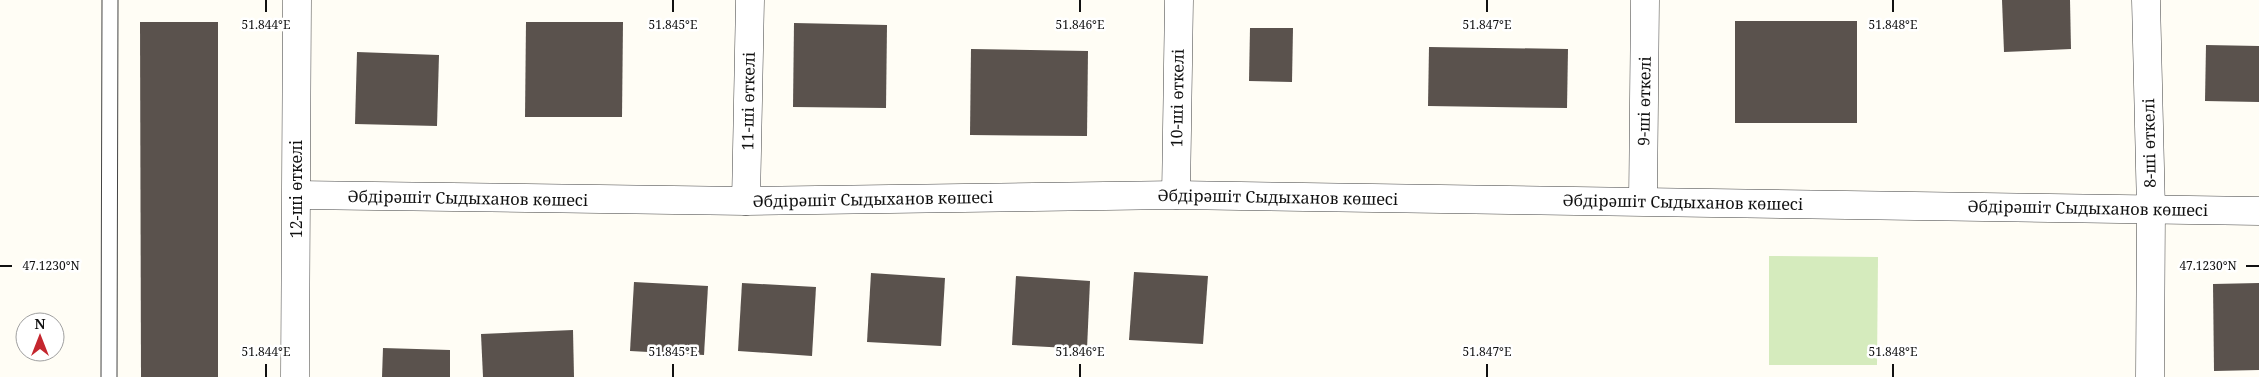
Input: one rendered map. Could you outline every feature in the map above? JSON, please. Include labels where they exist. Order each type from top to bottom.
[{"type":"street","name":"12-ші өткелі","points":[[295,377],[297,0]]},
{"type":"street","name":"11-ші өткелі","points":[[746,201],[750,0]]},
{"type":"street","name":"10-ші өткелі","points":[[1176,195],[1179,0]]},
{"type":"street","name":"9-ші өткелі","points":[[1643,201],[1645,0]]},
{"type":"street","name":"8-ші өткелі","points":[[2146,0],[2151,210],[2150,377]]},
{"type":"street","name":"Әбдірәшіт Сыдыханов көшесі","points":[[297,195],[746,201],[1176,195],[2259,211]]},
{"type":"lane","points":[[109,377],[110,0]]},
{"type":"green space","points":[[1769,256],[1878,257],[1877,365],[1769,365]]},
{"type":"building","points":[[2002,0],[2070,0],[2071,49],[2004,52]]},
{"type":"building","points":[[1735,21],[1857,21],[1857,123],[1735,123]]},
{"type":"building","points":[[140,22],[218,22],[218,377],[141,377]]},
{"type":"building","points":[[526,22],[623,22],[622,117],[525,117]]},
{"type":"building","points":[[794,23],[887,25],[886,108],[793,107]]},
{"type":"building","points":[[1250,28],[1293,28],[1292,82],[1249,81]]},
{"type":"building","points":[[2206,45],[2259,46],[2259,102],[2205,101]]},
{"type":"building","points":[[1429,47],[1568,49],[1567,108],[1428,106]]},
{"type":"building","points":[[971,49],[1088,51],[1087,136],[970,135]]},
{"type":"building","points":[[357,52],[439,55],[437,126],[355,124]]},
{"type":"building","points":[[1134,272],[1208,276],[1203,344],[1129,340]]},
{"type":"building","points":[[871,273],[945,278],[941,346],[867,342]]},
{"type":"building","points":[[1016,276],[1090,281],[1087,349],[1012,345]]},
{"type":"building","points":[[634,282],[708,286],[704,355],[630,351]]},
{"type":"building","points":[[742,283],[816,287],[812,356],[738,351]]},
{"type":"building","points":[[2259,283],[2259,370],[2214,371],[2213,284]]},
{"type":"building","points":[[573,330],[574,377],[483,377],[481,334]]},
{"type":"building","points":[[383,348],[450,350],[450,377],[382,377]]}]
